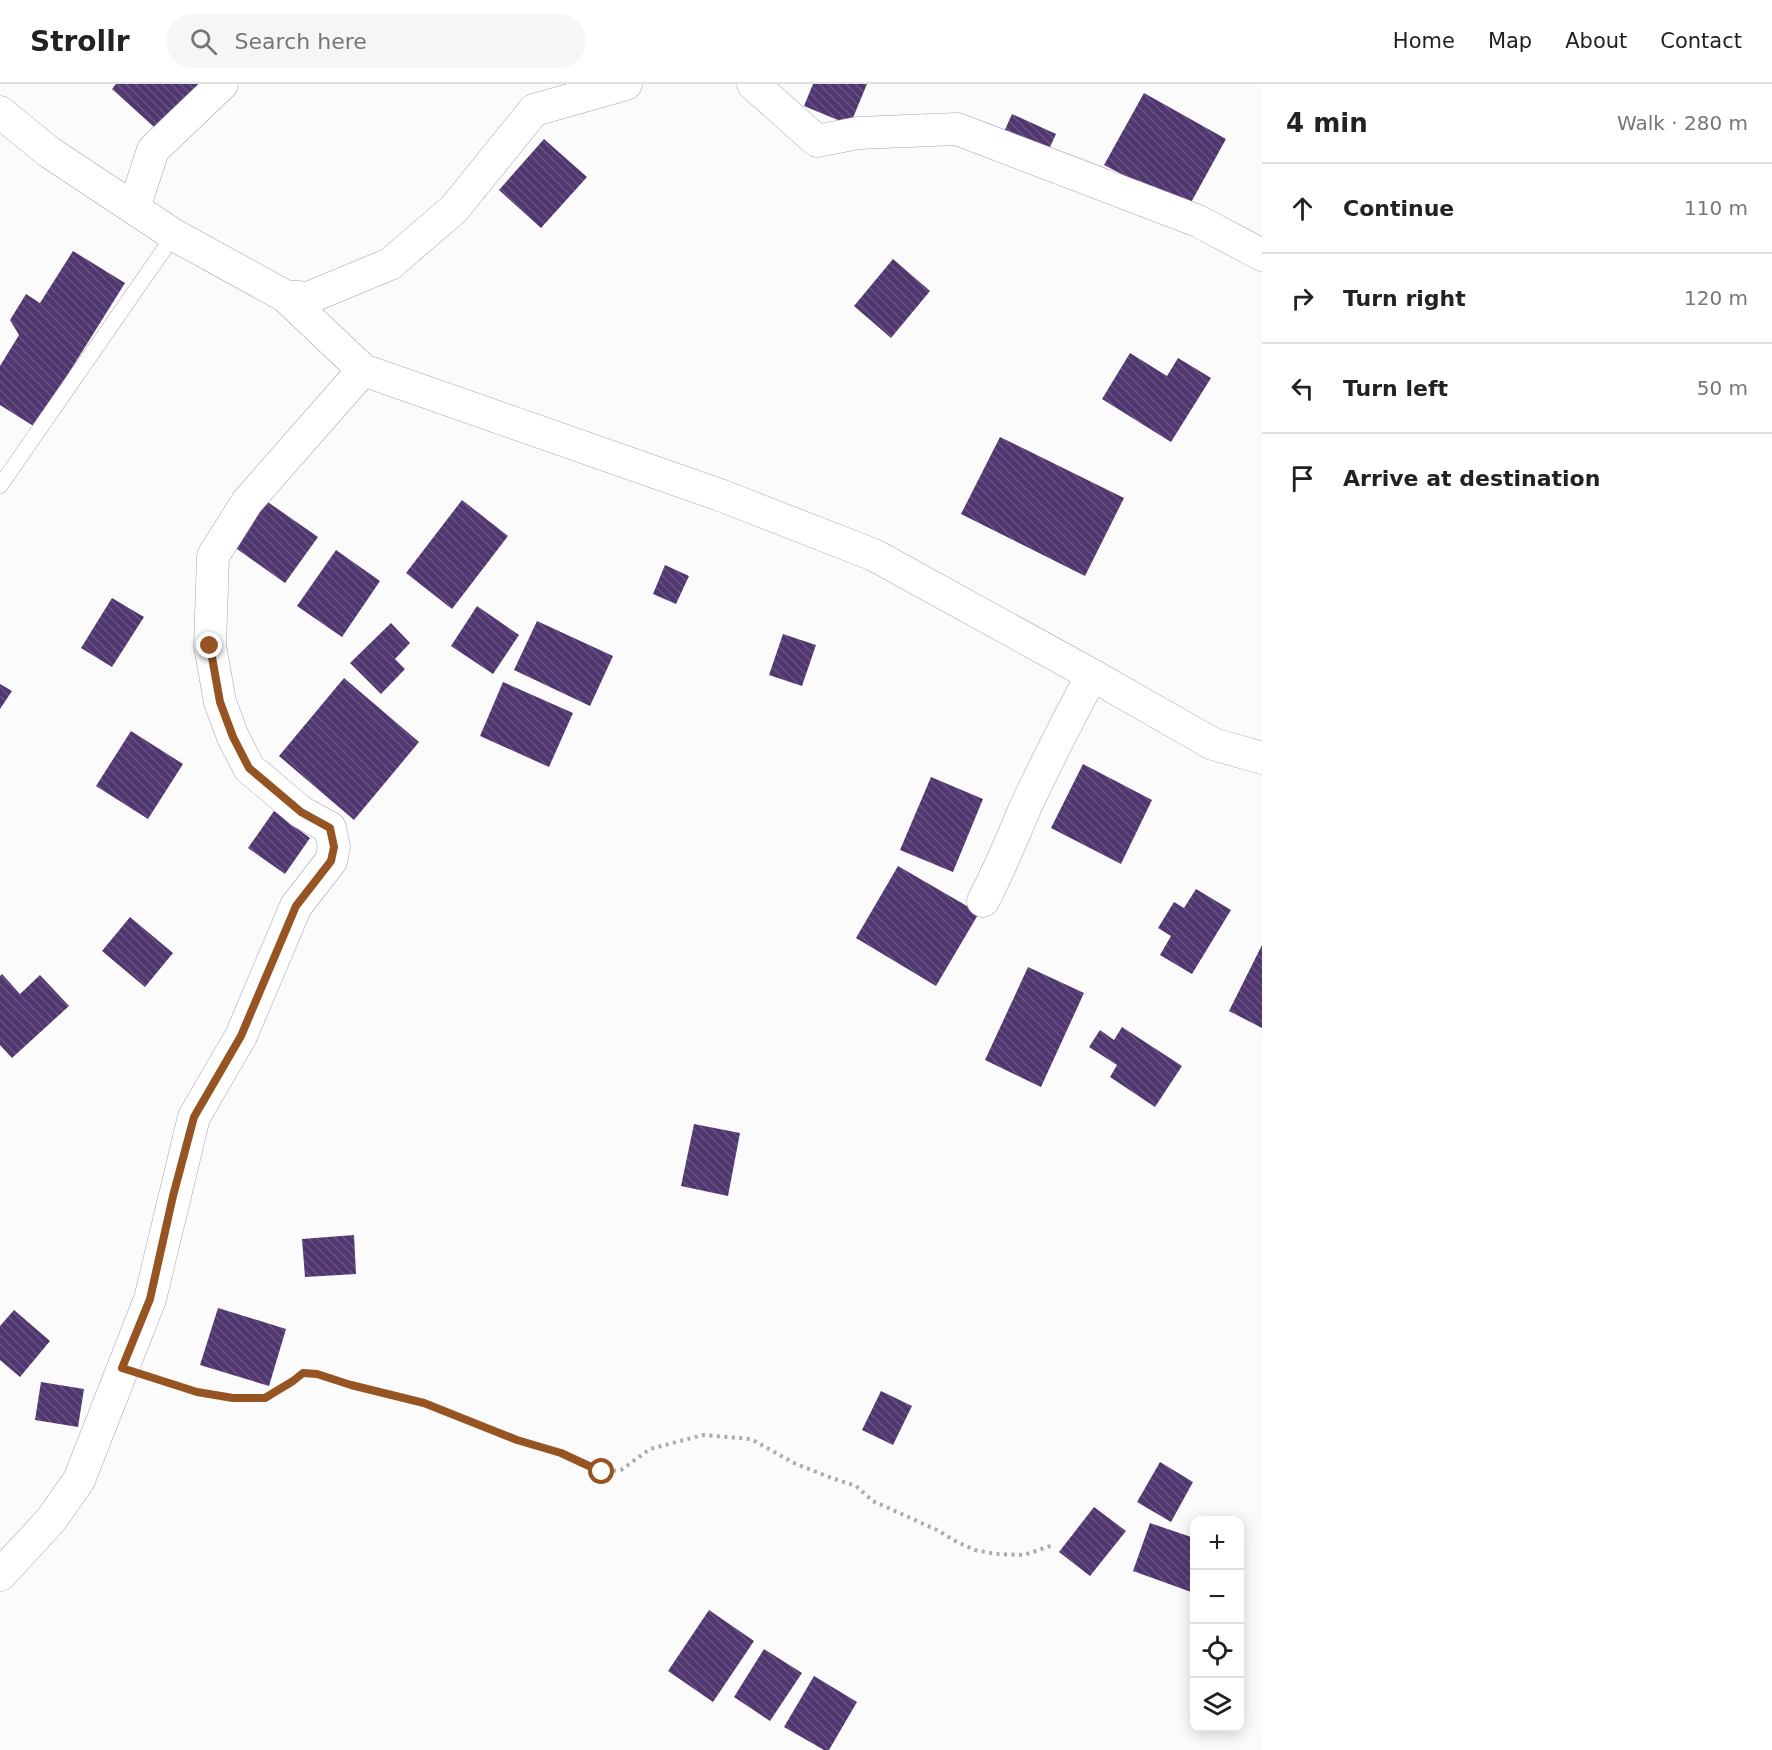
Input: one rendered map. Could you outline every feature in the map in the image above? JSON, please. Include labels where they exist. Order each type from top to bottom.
[{"type":"street","points":[[134,208],[153,150],[222,84]]},
{"type":"street","points":[[285,296],[308,298],[390,264],[454,209],[534,110],[626,84]]},
{"type":"street","points":[[753,84],[817,141],[858,133],[957,129],[1198,221],[1262,255]]},
{"type":"street","points":[[0,112],[49,152],[174,235],[285,296],[363,370],[720,495],[874,555],[1213,744],[1262,758]]},
{"type":"street","points":[[0,1575],[51,1520],[79,1480],[150,1299],[173,1196],[194,1117],[241,1036],[296,906],[331,861],[334,847],[330,828],[301,812],[249,768],[233,737],[220,702],[210,646],[213,556],[247,502],[363,370]]},
{"type":"street","points":[[983,901],[999,871],[1058,738],[1092,675]]},
{"type":"lane","points":[[0,486],[174,235]]},
{"type":"path","points":[[122,1368],[197,1392],[233,1398],[265,1398],[303,1373],[317,1374],[424,1403],[517,1440],[561,1453],[602,1472],[621,1470],[650,1449],[703,1435],[751,1439],[794,1463],[856,1486],[873,1500],[975,1550],[996,1554],[1024,1555],[1053,1545]]},
{"type":"building","points":[[116,84],[207,84],[163,135],[112,89]]},
{"type":"building","points":[[813,84],[867,84],[850,125],[804,106]]},
{"type":"building","points":[[1144,93],[1226,139],[1188,208],[1104,165]]},
{"type":"building","points":[[1012,114],[1056,134],[1043,162],[1000,141]]},
{"type":"building","points":[[544,139],[587,177],[541,228],[499,190]]},
{"type":"building","points":[[73,251],[125,283],[35,427],[0,405],[0,366],[19,335],[10,320],[26,294],[40,303]]},
{"type":"building","points":[[893,259],[930,291],[891,338],[854,306]]},
{"type":"building","points":[[1130,353],[1167,376],[1178,358],[1211,378],[1171,442],[1102,399]]},
{"type":"building","points":[[1000,437],[1124,498],[1085,576],[961,514]]},
{"type":"building","points":[[262,498],[318,537],[285,583],[230,544]]},
{"type":"building","points":[[462,500],[508,536],[452,609],[406,573]]},
{"type":"building","points":[[336,550],[380,581],[342,637],[297,606]]},
{"type":"building","points":[[665,565],[689,576],[676,604],[653,594]]},
{"type":"building","points":[[112,598],[144,617],[112,667],[81,648]]},
{"type":"building","points":[[477,606],[519,635],[493,674],[451,646]]},
{"type":"building","points":[[537,621],[613,656],[590,706],[514,670]]},
{"type":"building","points":[[391,623],[410,643],[395,659],[405,669],[381,694],[350,663]]},
{"type":"building","points":[[783,634],[816,645],[802,686],[769,675]]},
{"type":"building","points":[[344,678],[419,742],[354,820],[279,756]]},
{"type":"building","points":[[503,682],[573,713],[549,767],[480,736]]},
{"type":"building","points":[[0,684],[12,691],[0,709]]},
{"type":"building","points":[[131,731],[183,764],[148,819],[96,786]]},
{"type":"building","points":[[1083,764],[1152,800],[1121,864],[1051,828]]},
{"type":"building","points":[[931,777],[983,799],[953,872],[900,850]]},
{"type":"building","points":[[274,811],[310,838],[285,874],[248,848]]},
{"type":"building","points":[[898,866],[979,913],[936,986],[856,938]]},
{"type":"building","points":[[1196,889],[1231,910],[1192,974],[1160,955],[1171,936],[1158,928],[1174,902],[1184,908]]},
{"type":"building","points":[[130,917],[173,953],[145,987],[102,951]]},
{"type":"building","points":[[1262,945],[1262,1028],[1229,1011]]},
{"type":"building","points":[[1028,967],[1084,993],[1041,1087],[985,1060]]},
{"type":"building","points":[[2,974],[20,994],[40,975],[69,1006],[12,1058],[0,1045],[0,976]]},
{"type":"building","points":[[1122,1027],[1182,1066],[1155,1107],[1110,1077],[1117,1065],[1089,1047],[1100,1030],[1114,1040]]},
{"type":"building","points":[[694,1124],[740,1133],[728,1196],[681,1186]]},
{"type":"building","points":[[354,1235],[356,1274],[305,1277],[302,1239]]},
{"type":"building","points":[[218,1308],[286,1329],[269,1386],[200,1365]]},
{"type":"building","points":[[14,1310],[50,1341],[20,1377],[0,1360],[0,1326]]},
{"type":"building","points":[[41,1382],[84,1389],[78,1427],[35,1420]]},
{"type":"building","points":[[881,1391],[912,1406],[893,1445],[862,1430]]},
{"type":"building","points":[[1160,1462],[1193,1482],[1171,1522],[1137,1502]]},
{"type":"building","points":[[1094,1507],[1126,1531],[1090,1576],[1059,1552]]},
{"type":"building","points":[[1150,1523],[1190,1537],[1190,1592],[1133,1571]]},
{"type":"building","points":[[709,1610],[754,1641],[713,1702],[668,1671]]},
{"type":"building","points":[[764,1649],[802,1673],[770,1721],[734,1697]]},
{"type":"building","points":[[814,1676],[857,1702],[829,1750],[824,1750],[784,1727]]},
{"type":"route","points":[[210,646],[220,702],[233,737],[249,768],[301,812],[330,828],[334,847],[331,861],[296,906],[241,1036],[194,1117],[173,1196],[150,1299],[122,1368],[197,1392],[233,1398],[265,1398],[303,1373],[317,1374],[387,1395],[424,1403],[517,1440],[561,1453],[602,1472]]}]
